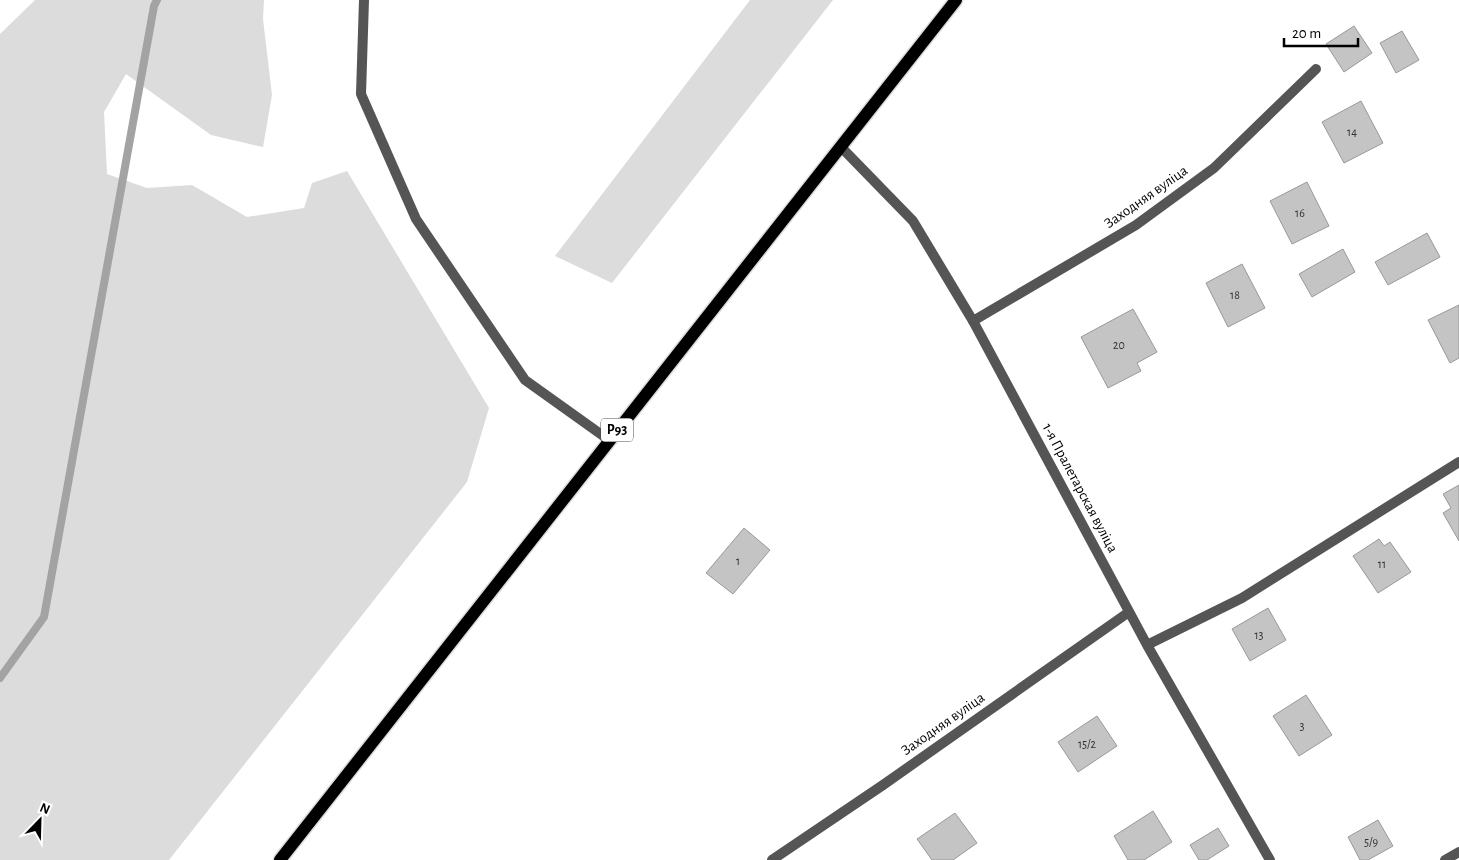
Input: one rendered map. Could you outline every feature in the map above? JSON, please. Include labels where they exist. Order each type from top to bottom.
[{"type":"main road","name":"Р93","points":[[280,860],[956,0]]},
{"type":"street","points":[[364,0],[361,94],[416,219],[525,380],[609,440]]},
{"type":"street","name":"Заходняя вуліца","points":[[973,321],[1136,224],[1214,168],[1316,69]]},
{"type":"street","name":"1-я Пралетарская вуліца","points":[[840,147],[913,220],[973,321],[1147,645],[1270,860]]},
{"type":"street","points":[[1147,645],[1242,598],[1459,462]]},
{"type":"street","name":"Заходняя вуліца","points":[[772,860],[883,785],[1130,612]]},
{"type":"street","points":[[1445,860],[1459,852]]},
{"type":"shaded area","points":[[35,0],[264,0],[263,19],[272,95],[263,147],[211,135],[126,74],[104,112],[107,174],[147,188],[192,185],[247,217],[304,208],[312,183],[347,171],[489,408],[467,482],[169,860],[0,860],[0,34]]},
{"type":"shaded area","points":[[750,0],[833,0],[612,283],[555,256]]},
{"type":"building","points":[[1354,26],[1372,53],[1344,72],[1326,44]]},
{"type":"building","points":[[1402,31],[1419,60],[1396,73],[1380,43]]},
{"type":"building","points":[[1361,101],[1383,143],[1344,163],[1322,122]]},
{"type":"building","points":[[1307,182],[1329,226],[1292,244],[1270,201]]},
{"type":"building","points":[[1427,233],[1440,257],[1388,285],[1375,262]]},
{"type":"building","points":[[1343,249],[1355,272],[1312,297],[1299,274]]},
{"type":"building","points":[[1242,264],[1265,308],[1228,327],[1206,283]]},
{"type":"building","points":[[1459,305],[1459,358],[1450,363],[1428,320]]},
{"type":"building","points":[[1133,309],[1157,352],[1137,363],[1141,371],[1108,388],[1081,337]]},
{"type":"building","points":[[1459,485],[1459,541],[1443,513],[1451,508],[1443,494]]},
{"type":"building","points":[[744,528],[770,550],[733,594],[706,573]]},
{"type":"building","points":[[1379,539],[1384,546],[1390,542],[1411,572],[1378,593],[1353,556]]},
{"type":"building","points":[[1268,608],[1286,640],[1250,661],[1232,629]]},
{"type":"building","points":[[1306,695],[1332,735],[1299,756],[1273,716]]},
{"type":"building","points":[[1097,716],[1117,746],[1078,772],[1058,742]]},
{"type":"building","points":[[1153,811],[1172,842],[1144,860],[1128,860],[1114,836]]},
{"type":"building","points":[[955,813],[977,843],[953,860],[932,860],[917,839]]},
{"type":"building","points":[[1378,820],[1393,846],[1368,860],[1360,860],[1348,837]]},
{"type":"building","points":[[1218,828],[1229,846],[1207,860],[1199,860],[1190,845]]},
{"type":"waterway","points":[[0,678],[44,617],[154,6],[157,0]]}]
